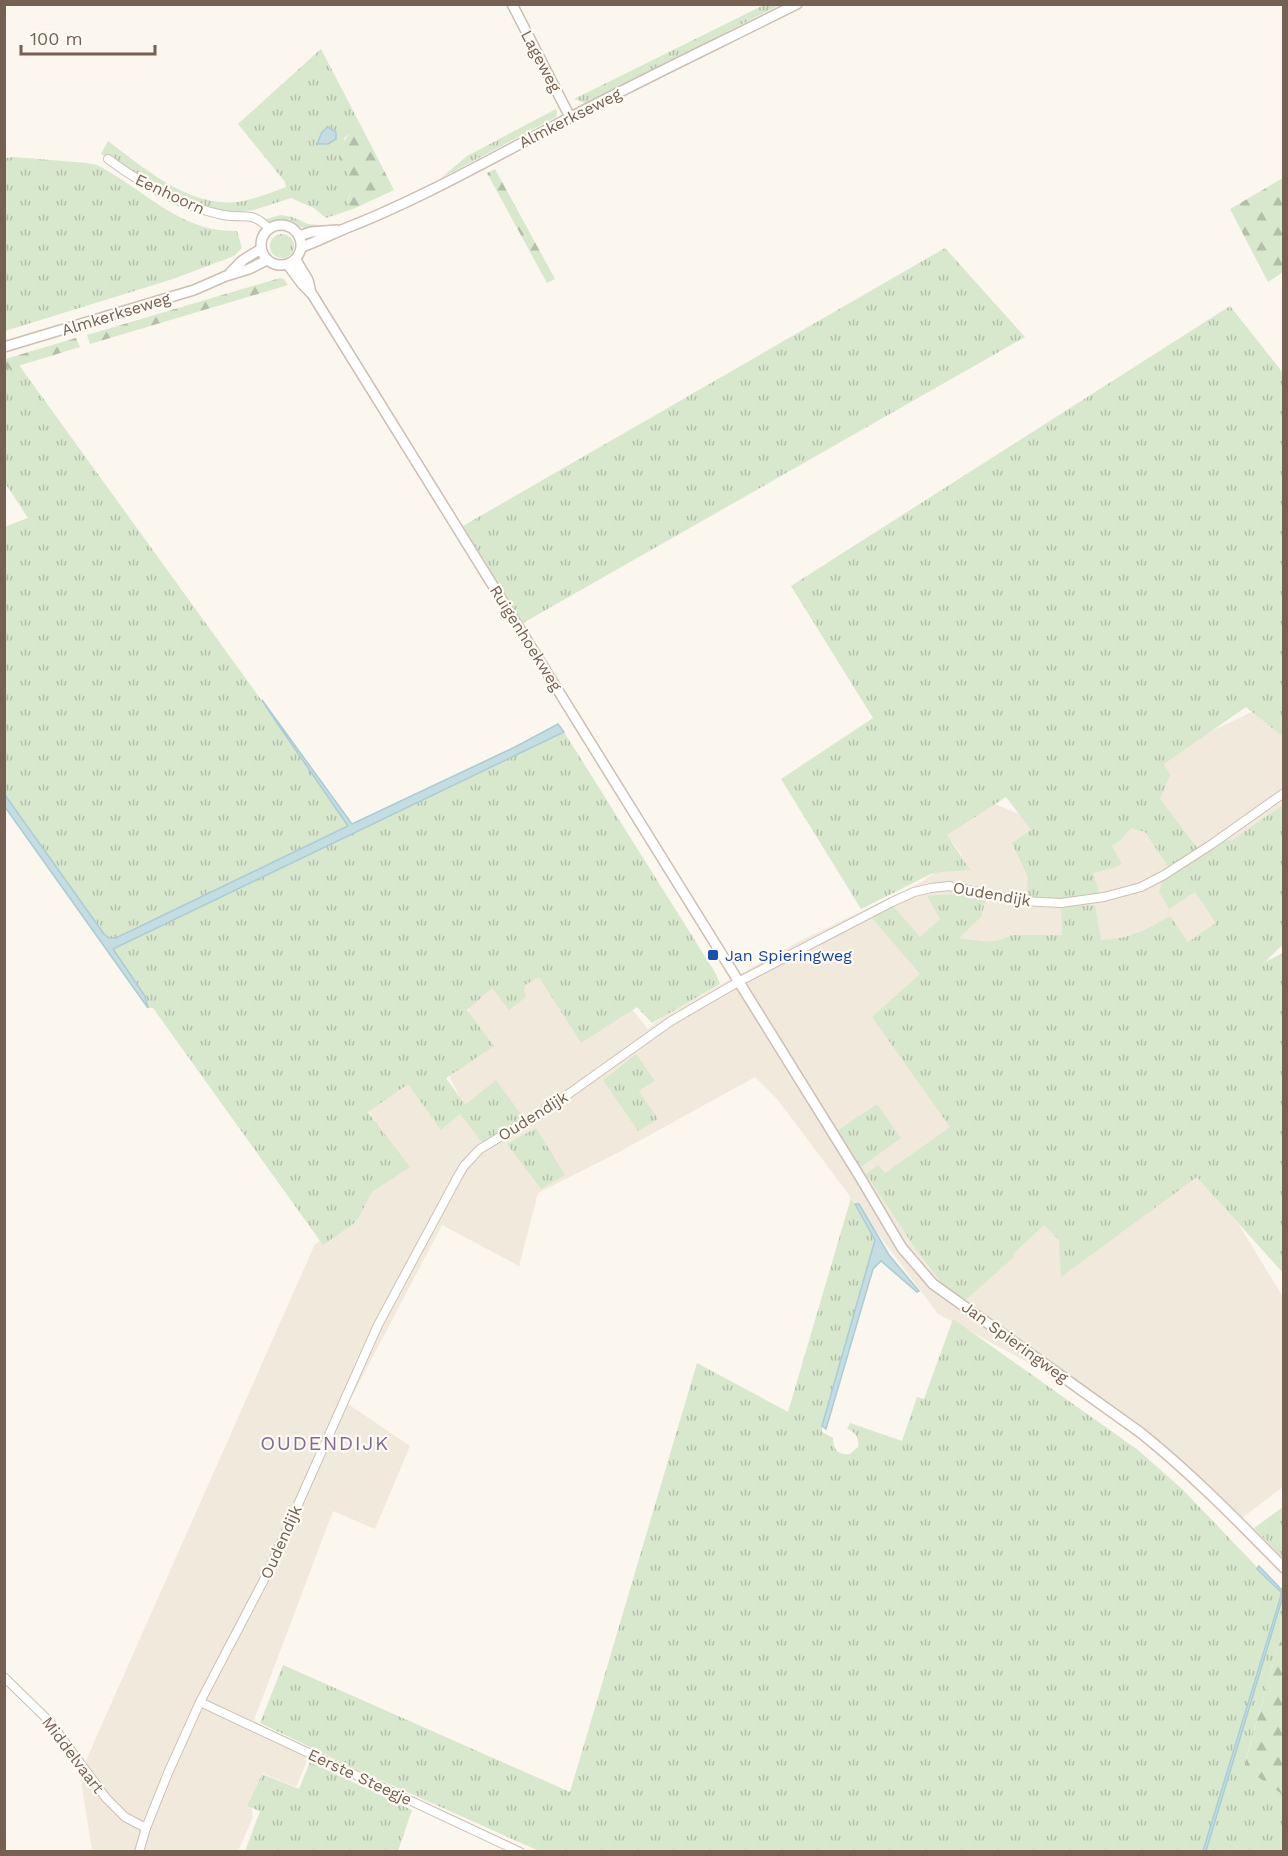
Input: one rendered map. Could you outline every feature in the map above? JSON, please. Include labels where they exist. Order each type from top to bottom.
[{"type":"street","name":"Lageweg","points":[[512,4],[570,117]]},
{"type":"street","name":"Almkerkseweg","points":[[302,247],[407,202],[570,117],[797,4]]},
{"type":"street","name":"Eenhoorn","points":[[108,159],[134,179],[189,206],[229,216],[250,216],[261,219],[269,229]]},
{"type":"street","points":[[282,225],[289,226],[299,236],[302,247],[292,262],[273,264],[267,260],[261,249],[262,238],[269,229],[282,225]]},
{"type":"street","name":"Almkerkseweg","points":[[299,236],[311,232],[342,230]]},
{"type":"street","name":"Almkerkseweg","points":[[226,276],[243,260],[261,249]]},
{"type":"street","name":"Almkerkseweg","points":[[4,347],[194,290],[267,260]]},
{"type":"street","name":"Ruigenhoekweg","points":[[292,262],[308,280],[312,294],[738,982]]},
{"type":"street","name":"Oudendijk","points":[[139,1851],[168,1773],[200,1702],[267,1574],[378,1325],[464,1166],[480,1149],[553,1105],[671,1021],[738,982],[914,892],[949,886],[1021,901],[1061,903],[1104,897],[1141,887],[1164,875],[1284,793]]},
{"type":"street","name":"Jan Spieringweg","points":[[738,982],[902,1248],[933,1284],[1149,1439],[1206,1490],[1284,1569]]},
{"type":"street","name":"Middelvaart","points":[[4,1677],[50,1722],[106,1798],[125,1817],[146,1828]]},
{"type":"street","name":"Eerste Steegje","points":[[200,1702],[520,1851]]},
{"type":"shaded area","points":[[1283,697],[1283,936],[1164,1102],[1283,1297],[1283,1487],[1242,1518],[1172,1452],[1131,1418],[938,1314],[778,1100],[755,1077],[619,1152],[538,1193],[519,1266],[442,1225],[348,1404],[410,1446],[375,1529],[333,1511],[254,1720],[308,1759],[296,1787],[262,1773],[250,1800],[253,1817],[238,1851],[92,1851],[80,1774],[315,1244],[358,1214],[370,1186],[399,1166],[365,1103],[400,1069],[431,1115],[459,1095],[448,1074],[468,1050],[469,1001],[483,991],[539,969],[628,1004],[648,1029],[664,1016],[800,941],[918,884],[962,855],[943,830],[995,804],[1029,818]]},
{"type":"green space","points":[[764,5],[780,5],[585,103],[574,99]]},
{"type":"green space","points":[[321,49],[358,120],[351,132],[344,138],[352,188],[347,201],[353,209],[326,218],[314,208],[291,198],[254,210],[240,212],[213,210],[169,194],[101,154],[108,141],[168,184],[201,198],[219,202],[243,201],[286,187],[285,182],[238,124]]},
{"type":"green space","points":[[556,109],[556,117],[441,178],[467,156]]},
{"type":"green space","points":[[358,120],[394,190],[353,209],[347,201],[351,184],[339,158],[344,142]]},
{"type":"green space","points":[[5,158],[97,165],[180,217],[217,230],[237,231],[242,248],[234,256],[173,279],[5,331]]},
{"type":"green space","points":[[495,169],[555,279],[547,283],[487,173]]},
{"type":"green space","points":[[1283,178],[1283,272],[1268,282],[1230,209]]},
{"type":"green space","points":[[281,215],[308,224],[329,226],[308,229],[284,221],[269,223],[266,219]]},
{"type":"green space","points":[[282,234],[291,237],[294,246],[291,255],[282,258],[273,255],[270,246],[273,237]]},
{"type":"green space","points":[[945,248],[1025,337],[523,623],[463,526]]},
{"type":"green space","points":[[280,278],[284,279],[288,285],[90,344],[87,335]]},
{"type":"green space","points":[[1230,306],[1283,373],[1283,733],[1281,735],[1246,707],[1164,764],[1170,775],[1160,799],[1199,850],[1169,868],[1145,832],[1131,828],[1112,846],[1122,864],[1093,873],[1100,895],[1064,899],[1027,897],[1028,877],[1012,843],[1031,830],[1006,797],[947,835],[970,870],[931,874],[861,909],[781,779],[873,718],[791,586]]},
{"type":"green space","points":[[76,338],[80,347],[5,370],[5,359]]},
{"type":"green space","points":[[19,365],[314,773],[349,826],[116,939],[104,934],[5,795],[4,527],[28,518],[5,483],[5,370]]},
{"type":"green space","points":[[564,732],[716,974],[720,984],[652,1023],[637,1007],[581,1043],[539,977],[525,985],[526,997],[509,1010],[492,988],[467,1010],[494,1046],[446,1078],[465,1105],[496,1080],[526,1121],[484,1145],[460,1114],[441,1130],[408,1084],[368,1112],[410,1167],[372,1192],[353,1224],[323,1245],[153,1008],[148,1008],[145,996],[112,949]]},
{"type":"green space","points":[[1283,805],[1283,948],[1281,946],[1265,962],[1283,953],[1283,1273],[1197,1177],[1061,1277],[1059,1240],[1044,1225],[1013,1254],[1014,1257],[962,1303],[941,1282],[915,1248],[866,1174],[878,1165],[885,1173],[950,1127],[872,1017],[920,974],[872,918],[894,907],[920,937],[940,919],[927,896],[952,894],[986,899],[981,917],[959,938],[985,941],[999,940],[1011,935],[1062,935],[1061,907],[1095,905],[1101,940],[1137,933],[1170,916],[1188,942],[1216,923],[1195,892],[1169,909],[1159,892],[1162,881],[1225,839],[1231,841]]},
{"type":"green space","points":[[636,1054],[655,1081],[639,1091],[658,1119],[638,1131],[603,1080]]},
{"type":"green space","points":[[877,1104],[901,1138],[861,1167],[838,1130]]},
{"type":"green space","points":[[536,1128],[565,1175],[541,1189],[507,1144]]},
{"type":"green space","points":[[851,1198],[875,1240],[822,1426],[822,1432],[833,1438],[837,1451],[850,1454],[858,1447],[856,1436],[847,1429],[850,1423],[902,1441],[917,1397],[924,1399],[953,1319],[1138,1450],[1181,1488],[1281,1592],[1203,1851],[539,1851],[360,1771],[260,1723],[283,1665],[570,1792],[697,1363],[788,1412]]},
{"type":"green space","points":[[1283,1507],[1283,1558],[1254,1528]]},
{"type":"green space","points":[[1283,1596],[1283,1638],[1278,1646],[1244,1766],[1283,1795],[1283,1851],[1244,1851],[1227,1841],[1223,1843],[1220,1851],[1206,1852]]},
{"type":"green space","points":[[1283,1638],[1283,1795],[1244,1767],[1278,1646]]},
{"type":"green space","points":[[310,1762],[412,1810],[398,1851],[245,1851],[260,1811],[247,1806],[262,1774],[299,1789]]},
{"type":"green space","points":[[1227,1841],[1244,1851],[1220,1851],[1223,1842]]},
{"type":"water","points":[[328,127],[336,132],[336,139],[328,144],[317,144],[322,132]]},
{"type":"water","points":[[262,700],[352,824],[515,747],[558,724],[564,732],[113,949],[145,996],[148,1008],[5,807],[5,795],[104,934],[109,938],[116,938],[348,826]]},
{"type":"water","points":[[855,1204],[859,1204],[889,1255],[919,1291],[917,1292],[881,1261],[873,1269],[826,1429],[822,1426],[875,1240]]},
{"type":"water","points":[[1259,1566],[1283,1591],[1283,1596],[1206,1851],[1203,1851],[1281,1595],[1281,1592],[1257,1569]]},
{"type":"place","name":"Jan Spieringweg","points":[[713,955]]},
{"type":"district","name":"OUDENDIJK","points":[[325,1443]]}]
